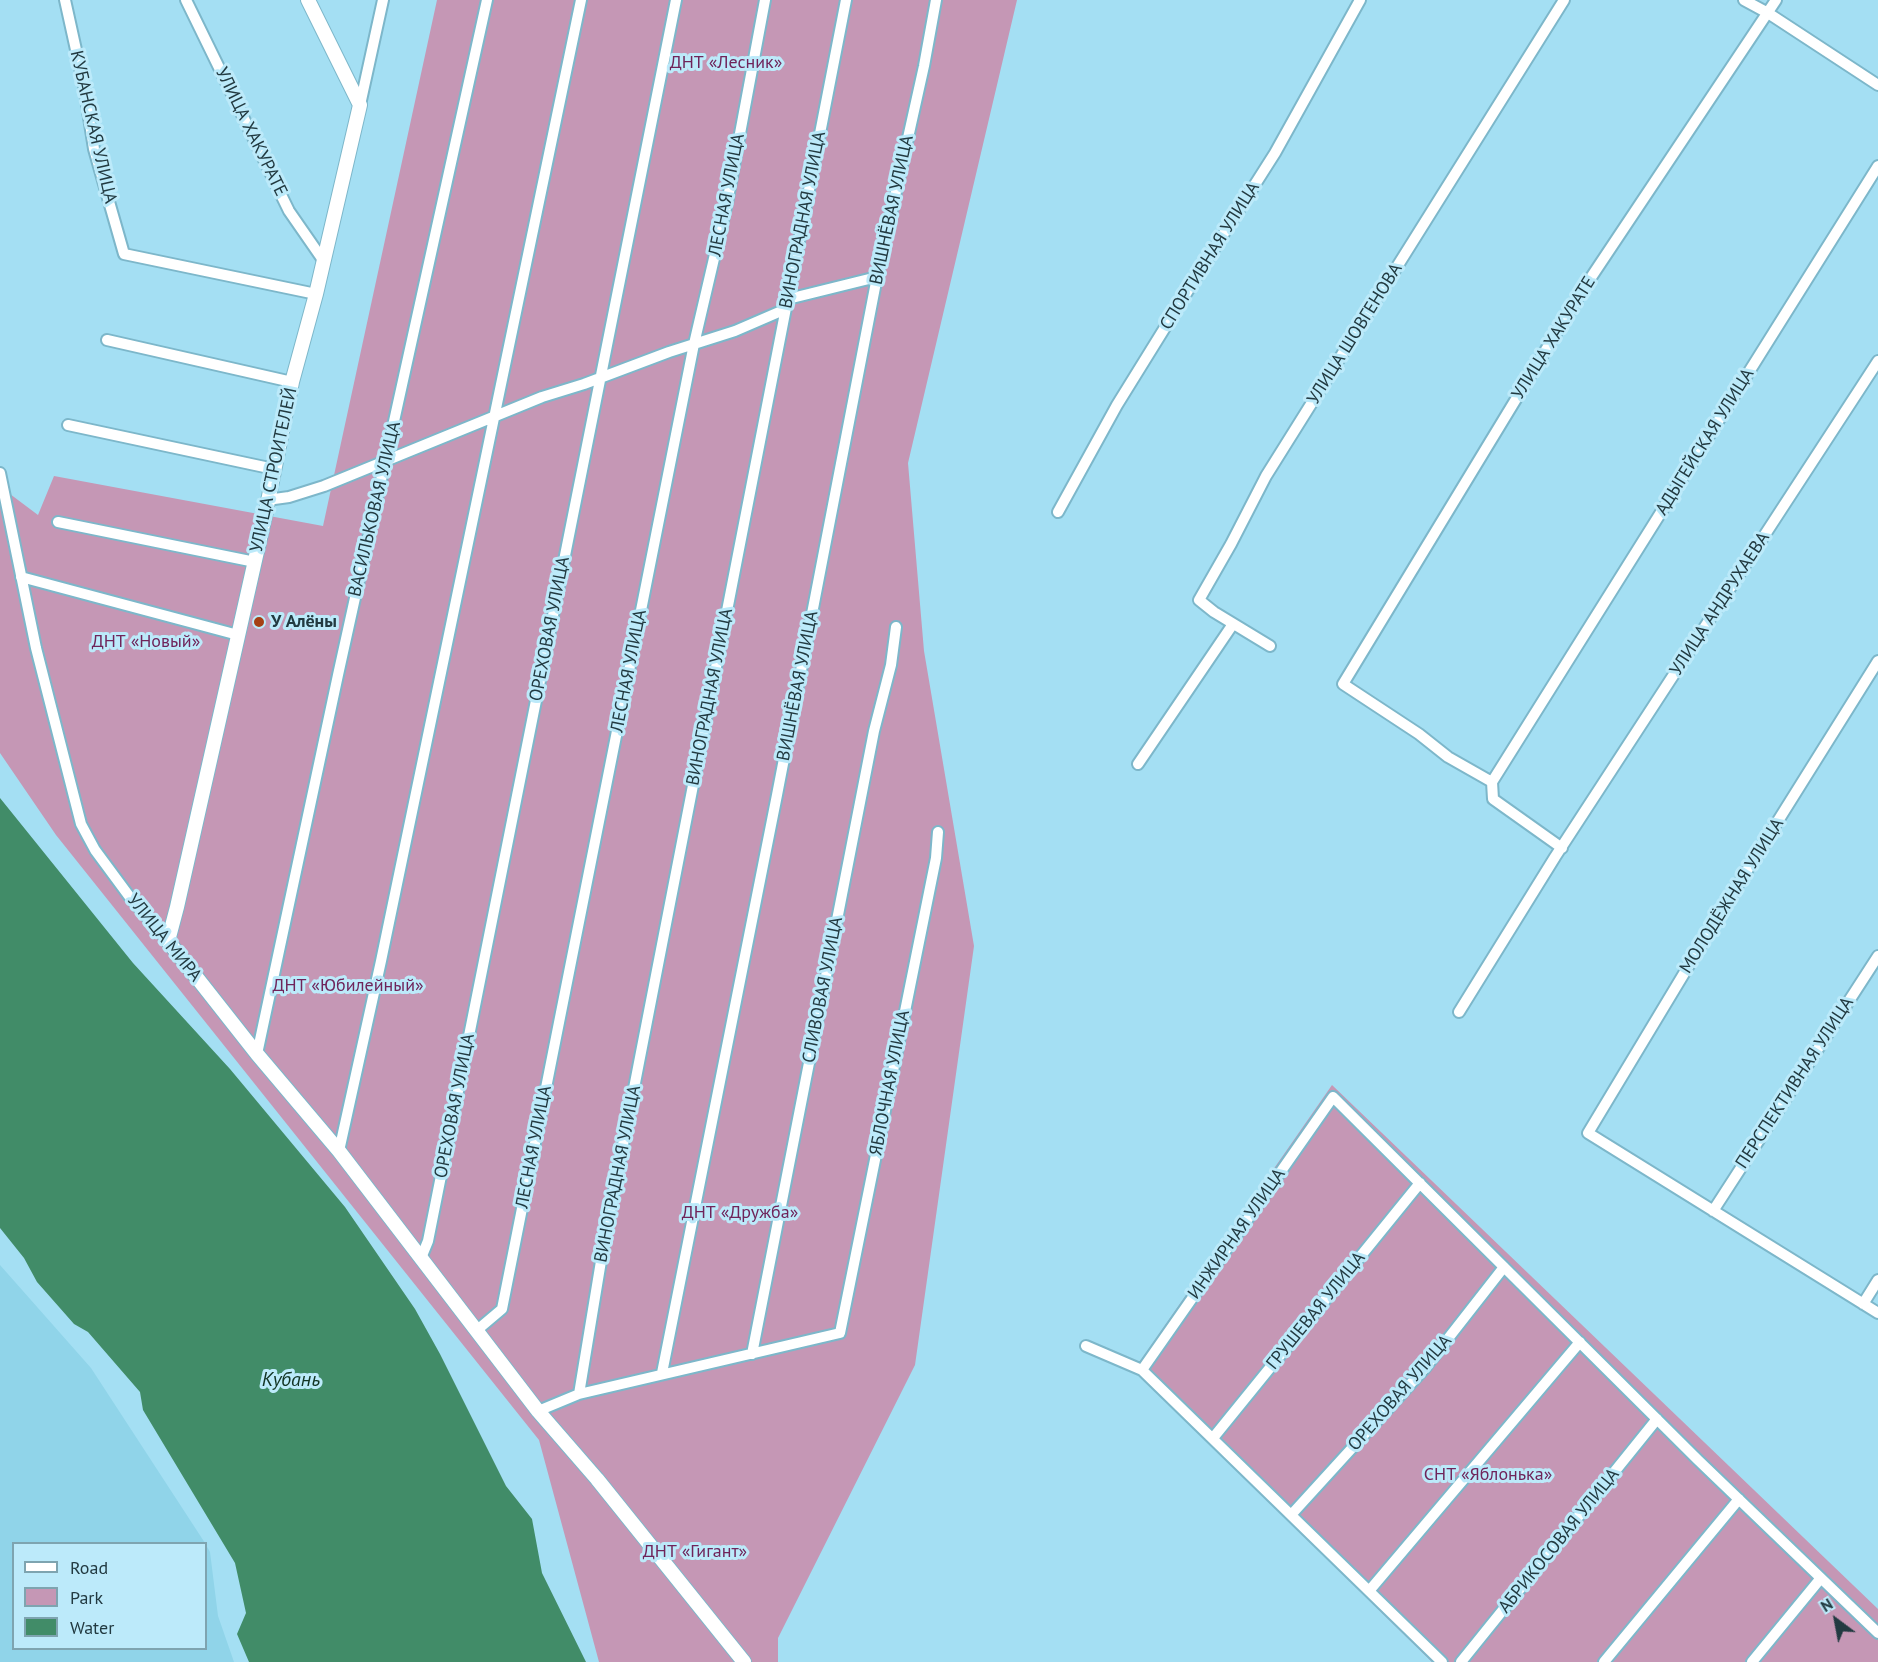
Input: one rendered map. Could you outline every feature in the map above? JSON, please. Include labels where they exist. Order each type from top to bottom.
[{"type":"street","name":"КУБАНСКАЯ УЛИЦА","points":[[65,0],[84,86],[94,149],[124,254],[316,294]]},
{"type":"street","name":"УЛИЦА ХАКУРАТЕ","points":[[186,0],[289,211],[323,260]]},
{"type":"street","points":[[308,0],[360,105]]},
{"type":"street","name":"УЛИЦА СТРОИТЕЛЕЙ","points":[[168,941],[255,562],[292,382],[316,294],[383,0]]},
{"type":"street","name":"ВАСИЛЬКОВАЯ УЛИЦА","points":[[257,1054],[488,0]]},
{"type":"street","points":[[339,1151],[386,938],[581,0]]},
{"type":"street","name":"ОРЕХОВАЯ УЛИЦА","points":[[421,1258],[430,1230],[676,0]]},
{"type":"street","name":"ЛЕСНАЯ УЛИЦА","points":[[476,1331],[502,1309],[694,344],[727,203],[765,0]]},
{"type":"street","name":"ВИНОГРАДНАЯ УЛИЦА","points":[[579,1394],[605,1237],[846,0]]},
{"type":"street","name":"ВИШНЁВАЯ УЛИЦА","points":[[662,1374],[877,277],[924,66],[936,0]]},
{"type":"street","name":"СПОРТИВНАЯ УЛИЦА","points":[[1058,512],[1117,405],[1275,153],[1360,0]]},
{"type":"street","name":"УЛИЦА ШОВГЕНОВА","points":[[1270,646],[1214,612],[1199,600],[1266,476],[1564,0]]},
{"type":"street","points":[[1744,0],[1768,13],[1878,85]]},
{"type":"street","name":"УЛИЦА ХАКУРАТЕ","points":[[1492,782],[1448,757],[1419,734],[1343,684],[1578,297],[1776,0]]},
{"type":"street","name":"АДЫГЕЙСКАЯ УЛИЦА","points":[[1492,782],[1878,166]]},
{"type":"street","points":[[267,501],[324,486],[542,397],[735,331],[787,304],[877,277]]},
{"type":"street","points":[[107,340],[292,382]]},
{"type":"street","name":"УЛИЦА АНДРУХАЕВА","points":[[1459,1012],[1562,848],[1878,361]]},
{"type":"street","points":[[68,425],[274,469]]},
{"type":"street","name":"УЛИЦА МИРА","points":[[0,473],[1,488],[36,648],[81,824],[102,859],[129,896],[168,941],[257,1054],[339,1151],[538,1411],[597,1479],[744,1662]]},
{"type":"street","points":[[58,522],[255,562]]},
{"type":"street","points":[[21,577],[238,634]]},
{"type":"street","points":[[1138,764],[1233,624]]},
{"type":"street","name":"СЛИВОВАЯ УЛИЦА","points":[[752,1354],[874,731],[891,665],[896,627]]},
{"type":"street","name":"МОЛОДЁЖНАЯ УЛИЦА","points":[[1713,1211],[1588,1133],[1721,912],[1878,661]]},
{"type":"street","points":[[1492,782],[1493,799],[1562,848]]},
{"type":"street","name":"ЯБЛОЧНАЯ УЛИЦА","points":[[752,1354],[840,1333],[936,858],[938,832]]},
{"type":"street","name":"ПЕРСПЕКТИВНАЯ УЛИЦА","points":[[1713,1211],[1878,956]]},
{"type":"street","name":"ИНЖИРНАЯ УЛИЦА","points":[[1142,1370],[1333,1097],[1420,1183]]},
{"type":"street","points":[[1420,1183],[1657,1419],[1878,1633]]},
{"type":"street","name":"ГРУШЕВАЯ УЛИЦА","points":[[1212,1438],[1420,1183]]},
{"type":"street","points":[[1713,1211],[1878,1313]]},
{"type":"street","name":"ОРЕХОВАЯ УЛИЦА","points":[[1291,1515],[1425,1368],[1504,1267]]},
{"type":"street","points":[[1863,1304],[1878,1280]]},
{"type":"street","points":[[1369,1591],[1580,1342]]},
{"type":"street","points":[[1086,1346],[1142,1370],[1442,1662]]},
{"type":"street","points":[[538,1411],[579,1394],[752,1354]]},
{"type":"street","name":"АБРИКОСОВАЯ УЛИЦА","points":[[1461,1662],[1657,1419]]},
{"type":"street","points":[[1604,1662],[1739,1499]]},
{"type":"street","points":[[1752,1662],[1821,1578]]},
{"type":"shaded area","points":[[0,1265],[91,1368],[204,1542],[12,1542],[12,1650],[207,1650],[207,1547],[210,1552],[218,1616],[234,1662],[0,1662]]},
{"type":"green space","points":[[437,0],[1017,0],[908,463],[924,651],[974,946],[915,1365],[778,1638],[778,1662],[599,1662],[539,1440],[56,835],[0,753],[0,491],[2,488],[38,515],[54,476],[323,526]]},
{"type":"green space","name":"СНТ «Яблонька»","points":[[1332,1085],[1878,1609],[1878,1662],[1432,1662],[1134,1370]]},
{"type":"water","name":"Кубань","points":[[0,798],[133,963],[230,1069],[345,1207],[415,1309],[506,1486],[532,1519],[542,1573],[586,1662],[249,1662],[237,1634],[246,1613],[235,1563],[143,1410],[140,1392],[88,1332],[74,1324],[37,1282],[24,1258],[0,1228]]},
{"type":"place","name":"У Алёны","points":[[259,622]]},
{"type":"park label","name":"ДНТ «Лесник»","points":[[726,63]]},
{"type":"park label","name":"ДНТ «Новый»","points":[[146,642]]},
{"type":"park label","name":"ДНТ «Юбилейный»","points":[[348,986]]},
{"type":"park label","name":"ДНТ «Дружба»","points":[[740,1213]]},
{"type":"park label","name":"ДНТ «Гигант»","points":[[695,1552]]}]
